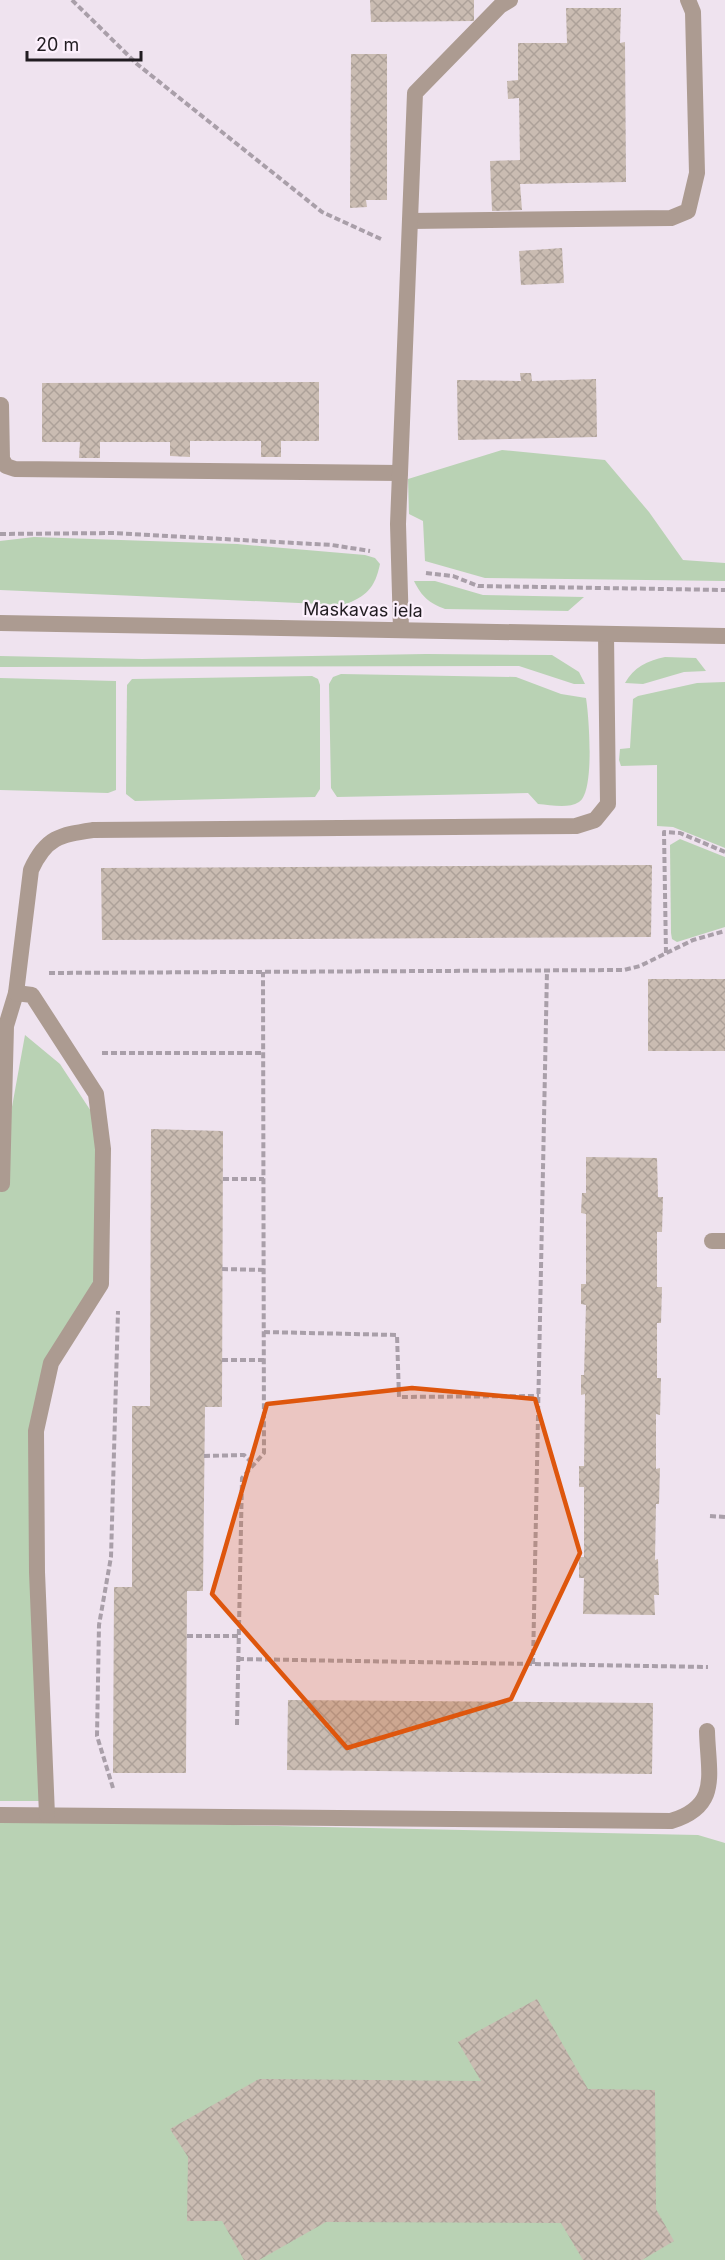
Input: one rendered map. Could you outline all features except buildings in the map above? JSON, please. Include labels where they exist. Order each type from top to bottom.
[{"type":"street","points":[[401,630],[400,473],[415,93],[500,6],[510,0]]},
{"type":"street","points":[[410,221],[671,218],[688,211],[697,173],[693,12],[688,0]]},
{"type":"street","points":[[1,405],[2,459],[6,466],[15,469],[400,473]]},
{"type":"street","name":"Maskavas iela","points":[[0,623],[725,636]]},
{"type":"street","points":[[2,1184],[6,1026],[16,993],[31,870],[39,852],[59,836],[93,830],[576,826],[595,820],[608,804],[606,634]]},
{"type":"street","points":[[16,993],[32,994],[96,1094],[103,1149],[101,1284],[51,1363],[36,1431],[37,1572],[47,1815]]},
{"type":"street","points":[[0,1815],[671,1821],[692,1815],[708,1793],[707,1731]]},
{"type":"path","points":[[72,0],[137,64],[322,212],[409,252]]},
{"type":"path","points":[[0,534],[114,533],[332,545],[376,552],[417,548],[420,570],[423,573],[453,576],[478,586],[725,590]]},
{"type":"path","points":[[666,953],[664,832],[680,833],[725,852]]},
{"type":"path","points":[[18,974],[624,970],[640,966],[693,940],[725,931]]},
{"type":"path","points":[[533,1664],[547,971]]},
{"type":"path","points":[[237,1725],[242,1478],[264,1453],[263,972]]},
{"type":"path","points":[[49,973],[49,980]]},
{"type":"path","points":[[96,1053],[263,1053]]},
{"type":"path","points":[[223,1179],[264,1179]]},
{"type":"path","points":[[222,1269],[264,1270]]},
{"type":"path","points":[[117,1815],[116,1796],[97,1736],[99,1625],[112,1545],[118,1307]]},
{"type":"path","points":[[264,1332],[397,1335],[399,1397],[539,1396]]},
{"type":"path","points":[[222,1360],[264,1360]]},
{"type":"path","points":[[204,1456],[244,1455],[254,1465]]},
{"type":"path","points":[[710,1516],[725,1517]]},
{"type":"path","points":[[187,1636],[239,1636]]},
{"type":"path","points":[[238,1659],[708,1667]]},
{"type":"highlighted area","points":[[412,1388],[535,1399],[580,1553],[511,1699],[347,1748],[212,1594],[267,1404]]},
{"type":"green space","points":[[502,450],[605,460],[649,512],[683,560],[725,563],[725,581],[485,578],[425,561],[423,521],[409,514],[408,479]]},
{"type":"green space","points":[[34,537],[237,544],[365,555],[375,558],[380,564],[368,590],[358,599],[343,605],[0,590],[0,541]]},
{"type":"green space","points":[[414,581],[435,581],[483,595],[584,597],[568,611],[445,609],[427,599]]},
{"type":"green space","points":[[426,654],[552,655],[579,672],[585,684],[574,684],[519,666],[0,667],[0,656],[142,659]]},
{"type":"green space","points":[[665,657],[696,658],[706,671],[684,672],[643,684],[625,683],[642,666],[652,660]]},
{"type":"green space","points":[[341,674],[516,677],[561,694],[586,698],[590,753],[584,796],[579,802],[565,806],[538,804],[528,793],[337,797],[331,788],[329,684],[333,677]]},
{"type":"green space","points":[[312,676],[318,679],[320,685],[320,789],[315,797],[135,801],[126,794],[127,685],[132,679]]},
{"type":"green space","points":[[0,678],[116,681],[116,790],[108,793],[0,790]]},
{"type":"green space","points":[[725,682],[725,848],[673,827],[657,826],[657,765],[621,766],[619,760],[620,749],[630,748],[633,699],[697,683]]},
{"type":"green space","points":[[680,839],[725,857],[725,927],[677,942],[672,939],[671,933],[670,845]]},
{"type":"green space","points":[[25,1035],[60,1064],[100,1125],[101,1284],[51,1363],[36,1431],[46,1801],[0,1801],[0,1173]]},
{"type":"green space","points":[[0,1820],[698,1835],[725,1843],[725,2260],[0,2260]]}]
